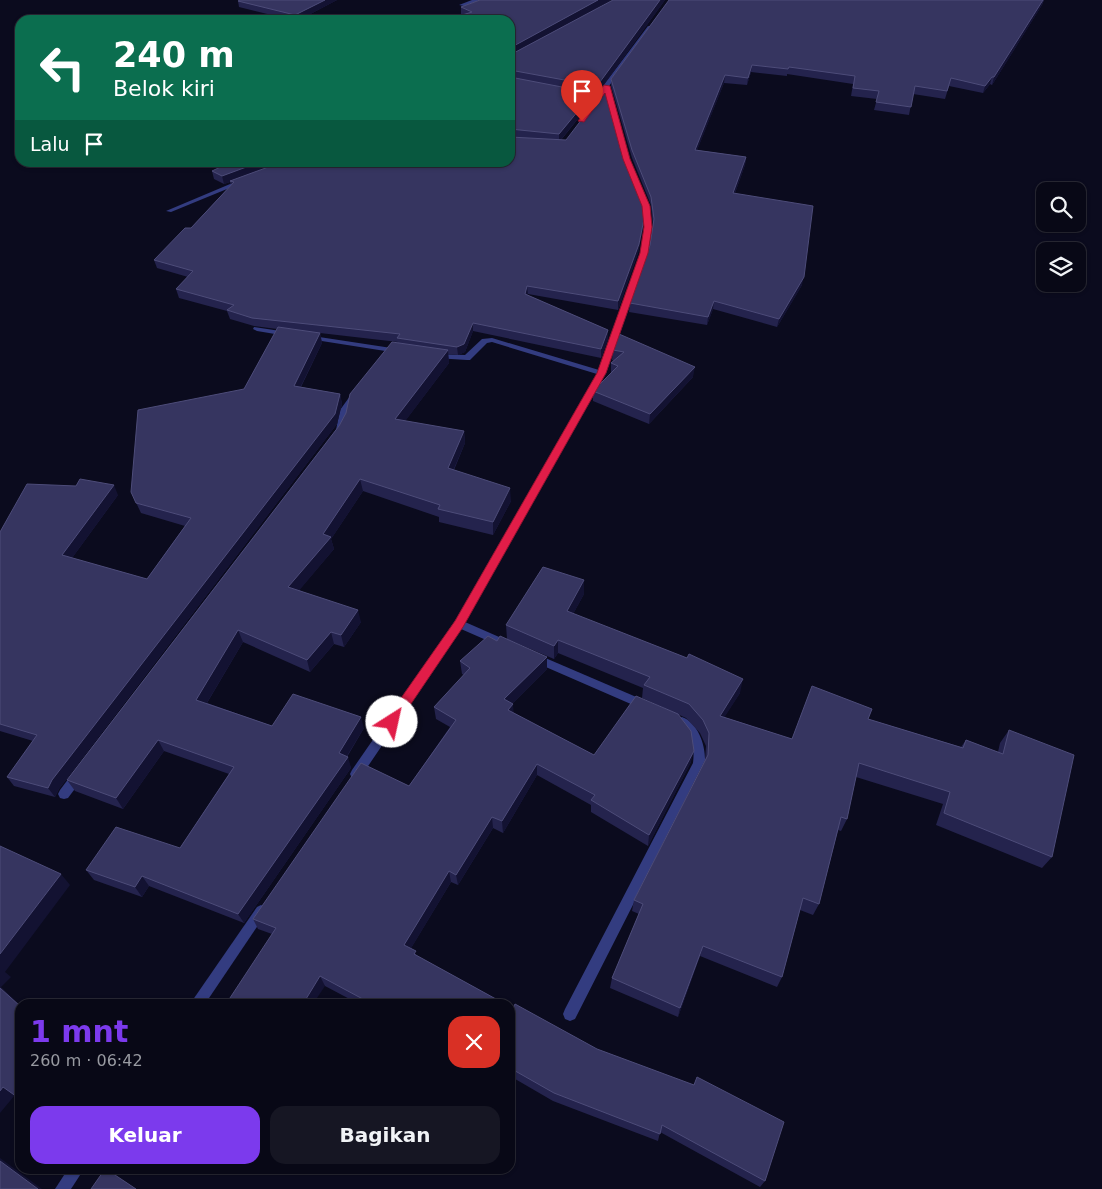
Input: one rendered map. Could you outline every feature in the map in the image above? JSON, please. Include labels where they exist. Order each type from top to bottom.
[{"type":"street","points":[[462,5],[477,0]]},
{"type":"street","points":[[594,104],[655,21]]},
{"type":"street","points":[[352,779],[459,624],[602,373],[644,253],[648,227],[646,206],[627,159],[606,86]]},
{"type":"street","points":[[573,92],[600,98]]},
{"type":"street","points":[[169,211],[212,191],[246,179]]},
{"type":"street","points":[[258,329],[387,353],[409,352]]},
{"type":"street","points":[[429,355],[463,359],[467,358],[485,341],[492,340],[602,373]]},
{"type":"street","points":[[337,436],[342,425],[344,410],[363,385]]},
{"type":"street","points":[[459,624],[655,710]]},
{"type":"street","points":[[570,1014],[699,763],[701,750],[694,733],[681,722],[672,718]]},
{"type":"street","points":[[64,794],[87,763]]},
{"type":"street","points":[[200,999],[268,901]]},
{"type":"street","points":[[62,1189],[73,1174]]},
{"type":"building","points":[[325,0],[295,15],[238,1]]},
{"type":"building","points":[[480,0],[598,0],[515,45],[515,15],[462,15],[472,12],[461,7]]},
{"type":"building","points":[[613,0],[660,0],[597,86],[515,71],[515,52]]},
{"type":"building","points":[[669,0],[1043,0],[994,77],[985,86],[951,78],[947,91],[915,86],[911,107],[876,102],[879,91],[853,88],[855,76],[789,67],[788,69],[752,65],[748,78],[725,75],[695,150],[746,157],[733,193],[813,206],[804,277],[779,319],[714,301],[708,317],[630,303],[650,245],[654,219],[651,197],[632,150],[611,79]]},
{"type":"building","points":[[515,78],[593,93],[559,134],[515,130]]},
{"type":"building","points":[[605,89],[623,152],[642,198],[644,219],[639,244],[618,301],[527,286],[525,294],[608,330],[601,349],[473,323],[464,344],[457,347],[397,338],[400,334],[252,318],[227,310],[234,305],[176,289],[193,271],[154,260],[185,228],[191,228],[234,182],[230,181],[268,167],[515,167],[515,137],[566,140]]},
{"type":"building","points":[[220,167],[246,167],[222,176],[212,171]]},
{"type":"building","points":[[278,327],[320,333],[294,386],[340,394],[335,414],[52,780],[48,788],[7,777],[37,735],[0,724],[0,532],[27,484],[76,486],[80,479],[114,485],[62,555],[147,579],[191,518],[136,503],[131,492],[138,410],[244,389]]},
{"type":"building","points":[[619,334],[695,367],[650,414],[593,391],[618,366],[611,363],[624,352],[613,350]]},
{"type":"building","points":[[392,342],[448,350],[395,419],[464,431],[448,468],[510,488],[493,522],[438,509],[440,505],[360,479],[323,534],[331,537],[288,587],[358,610],[341,635],[331,632],[307,660],[238,630],[196,700],[272,726],[293,694],[361,717],[339,753],[348,757],[238,914],[142,876],[135,887],[86,870],[116,827],[180,848],[234,767],[158,740],[116,798],[67,780],[339,426],[346,413],[350,394]]},
{"type":"building","points":[[543,567],[584,580],[567,611],[687,658],[689,654],[743,679],[720,716],[792,739],[812,686],[872,709],[868,719],[963,748],[966,740],[1003,754],[1009,730],[1074,755],[1052,857],[944,813],[950,792],[859,763],[847,819],[841,817],[819,904],[803,898],[782,977],[703,946],[680,1008],[612,978],[643,904],[634,900],[708,755],[709,733],[703,720],[689,704],[644,685],[650,677],[558,640],[554,646],[506,625]]},
{"type":"building","points":[[488,636],[497,641],[500,636],[547,657],[504,699],[513,704],[508,710],[594,755],[636,696],[678,714],[691,731],[694,751],[649,835],[591,800],[595,795],[537,764],[502,821],[492,817],[456,875],[449,871],[404,945],[416,951],[414,954],[496,999],[363,999],[320,976],[306,999],[229,999],[276,928],[253,919],[361,763],[409,786],[456,720],[434,707],[470,668],[460,661]]},
{"type":"building","points":[[0,846],[61,874],[0,954]]},
{"type":"building","points":[[0,988],[15,1002],[15,1095],[3,1087],[0,1091]]},
{"type":"building","points":[[515,1004],[597,1049],[694,1085],[697,1077],[784,1122],[765,1181],[662,1125],[660,1134],[554,1093],[515,1071]]},
{"type":"building","points":[[0,1161],[15,1174],[38,1189],[0,1189]]},
{"type":"building","points":[[102,1174],[114,1174],[136,1189],[91,1189]]},
{"type":"route","points":[[392,722],[459,624],[602,373],[644,253],[648,227],[646,206],[627,159],[606,86],[600,98],[582,121]]}]
